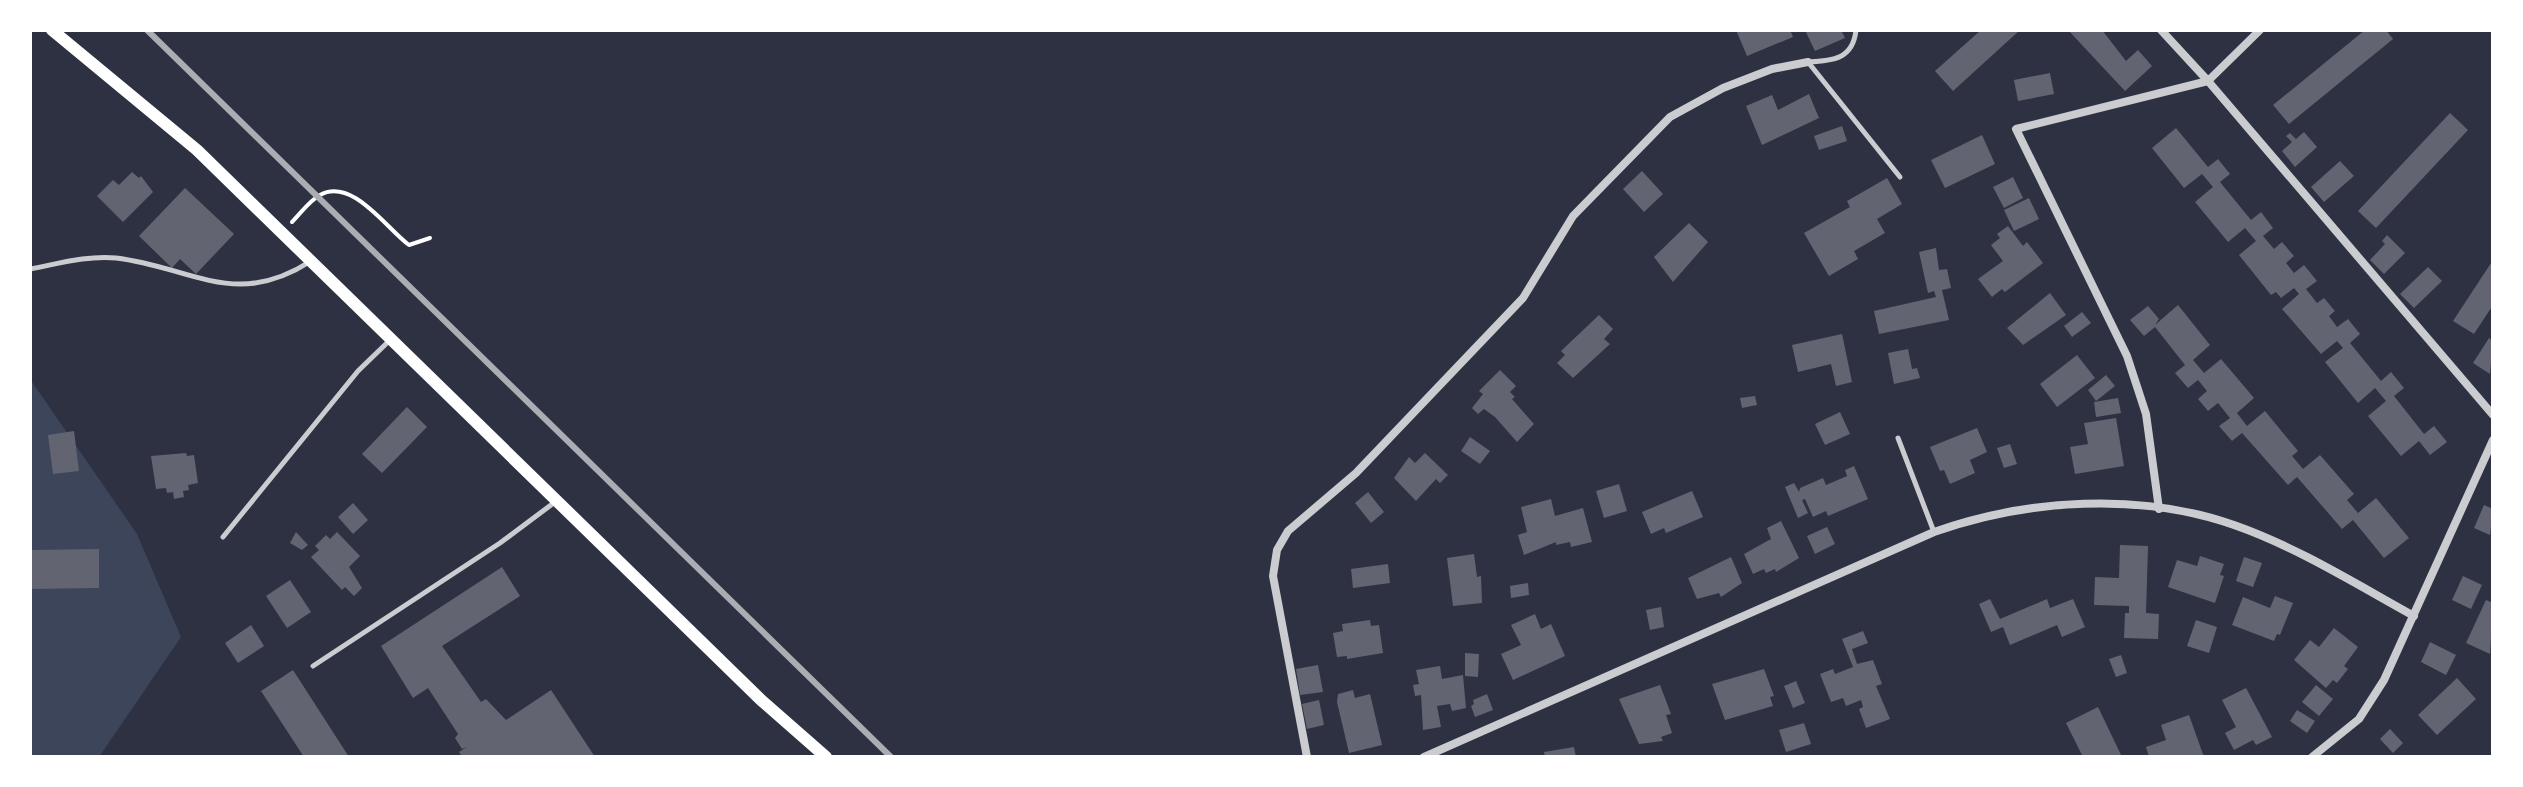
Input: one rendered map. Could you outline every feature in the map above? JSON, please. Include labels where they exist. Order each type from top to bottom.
[{"type":"main road","points":[[52,30],[151,109],[282,232],[761,700],[826,757]]},
{"type":"street","points":[[2161,30],[2493,415]]},
{"type":"street","points":[[2159,509],[2146,414],[2127,356],[2100,293],[2016,129],[2208,81],[2260,30]]},
{"type":"street","points":[[1307,757],[1273,576],[1277,550],[1288,531],[1356,473],[1512,309],[1573,216],[1670,117],[1723,88],[1772,69],[1808,62]]},
{"type":"street","points":[[2312,757],[2359,719],[2384,680],[2493,440]]},
{"type":"street","points":[[1424,757],[1934,532],[1978,516],[2035,506],[2159,509],[2233,524],[2284,546],[2414,616]]},
{"type":"lane","points":[[1808,62],[1833,61],[1844,56],[1853,46],[1856,30]]},
{"type":"lane","points":[[1808,62],[1900,177]]},
{"type":"lane","points":[[30,269],[113,258],[233,286],[290,275],[312,261]]},
{"type":"lane","points":[[223,537],[358,371],[391,339]]},
{"type":"lane","points":[[1898,438],[1934,532]]},
{"type":"lane","points":[[313,666],[500,543],[556,501]]},
{"type":"path","points":[[282,232],[316,197],[329,191],[356,197],[409,245],[430,238]]},
{"type":"shaded area","points":[[30,379],[137,534],[181,637],[99,757],[30,757]]},
{"type":"building","points":[[1736,30],[1790,30],[1793,37],[1747,56]]},
{"type":"building","points":[[1805,30],[1841,30],[1845,38],[1815,51]]},
{"type":"building","points":[[1981,30],[2020,30],[1953,91],[1935,71]]},
{"type":"building","points":[[2068,30],[2102,30],[2126,61],[2138,50],[2152,66],[2125,91]]},
{"type":"building","points":[[2365,30],[2386,30],[2393,39],[2289,124],[2273,105]]},
{"type":"building","points":[[2050,73],[2054,94],[2018,101],[2014,80]]},
{"type":"building","points":[[1809,94],[1819,118],[1762,145],[1746,106],[1772,95],[1778,110]]},
{"type":"building","points":[[2450,113],[2468,130],[2376,228],[2358,211]]},
{"type":"building","points":[[1842,126],[1847,141],[1819,150],[1814,136]]},
{"type":"building","points":[[2176,128],[2208,167],[2218,159],[2230,174],[2220,182],[2251,220],[2261,212],[2273,228],[2263,236],[2274,249],[2282,242],[2294,256],[2286,263],[2294,273],[2304,265],[2317,281],[2306,289],[2317,303],[2324,298],[2335,311],[2329,316],[2337,327],[2348,319],[2360,334],[2350,343],[2381,381],[2391,372],[2404,388],[2394,396],[2424,434],[2434,426],[2447,442],[2430,455],[2419,441],[2401,456],[2368,416],[2386,401],[2375,388],[2358,403],[2325,362],[2343,348],[2337,341],[2321,354],[2282,309],[2299,294],[2294,288],[2281,298],[2276,292],[2271,295],[2239,255],[2256,241],[2245,228],[2228,242],[2195,202],[2213,187],[2202,174],[2184,188],[2152,148]]},
{"type":"building","points":[[2304,132],[2317,147],[2295,167],[2282,151],[2292,142],[2286,136],[2290,133],[2296,139]]},
{"type":"building","points":[[1982,135],[1995,164],[1945,188],[1931,160]]},
{"type":"building","points":[[2340,161],[2354,176],[2324,202],[2311,187]]},
{"type":"building","points":[[1642,171],[1663,194],[1644,212],[1623,189]]},
{"type":"building","points":[[132,172],[139,178],[141,176],[153,192],[123,222],[97,196],[113,180],[119,185]]},
{"type":"building","points":[[2013,177],[2023,198],[2004,208],[1993,187]]},
{"type":"building","points":[[1887,178],[1902,204],[1877,219],[1885,233],[1854,251],[1858,259],[1829,276],[1804,233],[1850,207],[1847,201]]},
{"type":"building","points":[[185,188],[234,234],[196,274],[180,259],[172,268],[139,236]]},
{"type":"building","points":[[2029,198],[2039,219],[2014,231],[2004,210]]},
{"type":"building","points":[[1689,223],[1708,242],[1673,282],[1654,257]]},
{"type":"building","points":[[2008,226],[2023,246],[2027,242],[2043,263],[2005,292],[2002,289],[1992,297],[1978,279],[2003,261],[1991,245],[2000,238],[1997,234]]},
{"type":"building","points":[[2387,235],[2405,253],[2384,274],[2370,260],[2385,244],[2382,241]]},
{"type":"building","points":[[1936,248],[1939,270],[1947,269],[1951,288],[1942,290],[1949,320],[1879,334],[1874,311],[1936,297],[1934,291],[1928,293],[1919,252]]},
{"type":"building","points":[[2493,260],[2493,305],[2474,334],[2453,321]]},
{"type":"building","points":[[2428,267],[2442,281],[2414,308],[2400,294]]},
{"type":"building","points":[[2050,293],[2066,315],[2023,345],[2007,328]]},
{"type":"building","points":[[2178,305],[2210,345],[2193,360],[2204,373],[2221,359],[2254,398],[2237,413],[2247,426],[2265,411],[2298,451],[2292,456],[2303,469],[2320,455],[2354,494],[2347,500],[2358,513],[2376,498],[2409,538],[2384,558],[2353,520],[2342,529],[2297,477],[2288,485],[2242,433],[2232,441],[2219,426],[2230,418],[2218,403],[2208,411],[2198,399],[2207,391],[2198,380],[2188,388],[2175,373],[2185,365],[2155,327],[2144,336],[2130,320],[2148,306],[2159,319],[2155,325]]},
{"type":"building","points":[[2082,312],[2091,323],[2072,337],[2064,326]]},
{"type":"building","points":[[1599,315],[1613,329],[1604,339],[1610,344],[1573,378],[1557,363],[1565,355],[1561,351]]},
{"type":"building","points":[[1842,334],[1852,382],[1836,386],[1831,364],[1798,372],[1792,345]]},
{"type":"building","points":[[2489,338],[2493,341],[2490,374],[2473,363]]},
{"type":"building","points":[[1908,349],[1912,369],[1917,368],[1920,378],[1894,384],[1888,353]]},
{"type":"building","points":[[2077,355],[2095,378],[2057,407],[2040,384]]},
{"type":"building","points":[[1500,370],[1516,386],[1510,392],[1515,397],[1512,399],[1534,424],[1517,442],[1495,417],[1484,409],[1478,414],[1472,408],[1483,394],[1479,391]]},
{"type":"building","points":[[2106,375],[2115,386],[2096,401],[2088,390]]},
{"type":"building","points":[[1755,396],[1757,405],[1742,408],[1740,398]]},
{"type":"building","points":[[2118,398],[2121,413],[2096,417],[2094,402]]},
{"type":"building","points":[[407,407],[427,427],[382,473],[362,454]]},
{"type":"building","points":[[1840,412],[1850,434],[1825,445],[1815,424]]},
{"type":"building","points":[[2116,418],[2124,466],[2075,474],[2070,447],[2088,444],[2084,423]]},
{"type":"building","points":[[1977,428],[1987,452],[1970,460],[1975,473],[1950,484],[1944,470],[1940,471],[1930,447]]},
{"type":"building","points":[[74,431],[79,471],[53,474],[48,435]]},
{"type":"building","points":[[1470,437],[1490,451],[1480,464],[1461,451]]},
{"type":"building","points":[[2010,444],[2017,464],[2004,468],[1997,448]]},
{"type":"building","points":[[186,453],[187,456],[194,455],[198,483],[188,485],[189,490],[183,491],[184,497],[174,499],[173,492],[167,493],[166,488],[156,489],[151,456]]},
{"type":"building","points":[[1425,453],[1448,475],[1440,483],[1436,479],[1416,501],[1394,478],[1409,457],[1415,463]]},
{"type":"building","points":[[1854,466],[1868,499],[1828,516],[1826,511],[1813,517],[1805,499],[1802,500],[1808,513],[1798,518],[1785,487],[1794,483],[1799,492],[1800,488],[1823,478],[1826,485],[1847,476],[1845,470]]},
{"type":"building","points":[[1619,484],[1627,511],[1604,518],[1596,491]]},
{"type":"building","points":[[1692,491],[1703,517],[1666,533],[1664,528],[1651,534],[1642,512]]},
{"type":"building","points":[[1368,492],[1384,512],[1371,523],[1355,503]]},
{"type":"building","points":[[1551,499],[1555,516],[1583,508],[1592,542],[1571,547],[1570,542],[1556,545],[1556,542],[1524,555],[1518,535],[1527,532],[1521,507]]},
{"type":"building","points":[[353,503],[368,520],[353,534],[338,517]]},
{"type":"building","points":[[2484,505],[2493,509],[2490,535],[2474,528]]},
{"type":"building","points":[[1781,521],[1799,558],[1776,572],[1775,569],[1766,573],[1764,569],[1753,574],[1744,554],[1771,539],[1767,528]]},
{"type":"building","points":[[1827,527],[1835,544],[1815,554],[1807,536]]},
{"type":"building","points":[[296,532],[308,545],[302,550],[290,543]]},
{"type":"building","points":[[337,532],[360,556],[349,567],[362,588],[354,596],[345,587],[342,590],[311,557],[319,550],[315,546],[326,535],[330,539]]},
{"type":"building","points":[[2120,545],[2148,546],[2146,613],[2159,614],[2158,639],[2124,638],[2125,613],[2129,613],[2129,606],[2094,605],[2095,577],[2119,578]]},
{"type":"building","points":[[99,549],[99,588],[30,589],[30,550]]},
{"type":"building","points":[[1474,554],[1477,577],[1481,576],[1482,603],[1453,606],[1447,558]]},
{"type":"building","points":[[2200,556],[2224,564],[2220,575],[2224,576],[2215,603],[2168,587],[2177,560],[2197,566]]},
{"type":"building","points":[[1731,557],[1742,583],[1721,597],[1719,593],[1697,599],[1688,578]]},
{"type":"building","points":[[2244,557],[2262,563],[2253,587],[2236,581]]},
{"type":"building","points":[[1388,564],[1390,583],[1353,588],[1351,569]]},
{"type":"building","points":[[502,567],[520,596],[442,646],[481,702],[486,699],[506,720],[551,690],[595,757],[462,757],[459,752],[467,747],[462,749],[455,738],[458,734],[428,688],[413,698],[381,646]]},
{"type":"building","points":[[2463,576],[2482,585],[2471,609],[2452,600]]},
{"type":"building","points":[[290,580],[311,612],[287,628],[266,596]]},
{"type":"building","points":[[1528,583],[1529,595],[1511,598],[1510,586]]},
{"type":"building","points":[[2275,596],[2293,603],[2280,635],[2277,634],[2274,641],[2232,625],[2243,597],[2270,608]]},
{"type":"building","points":[[1990,599],[2000,619],[2047,599],[2050,608],[2073,599],[2085,627],[2062,637],[2057,625],[2010,645],[2003,627],[1991,632],[1979,604]]},
{"type":"building","points":[[2486,600],[2493,603],[2490,654],[2466,643]]},
{"type":"building","points":[[1661,607],[1664,627],[1650,630],[1646,610]]},
{"type":"building","points":[[1535,614],[1541,629],[1551,624],[1565,656],[1513,680],[1501,654],[1521,645],[1511,625]]},
{"type":"building","points":[[1370,620],[1371,626],[1379,625],[1383,653],[1347,659],[1347,656],[1337,657],[1333,633],[1343,631],[1342,624]]},
{"type":"building","points":[[2196,620],[2217,627],[2209,653],[2187,646]]},
{"type":"building","points":[[251,625],[264,646],[238,663],[225,643]]},
{"type":"building","points":[[2334,628],[2358,647],[2344,666],[2348,669],[2337,683],[2333,680],[2326,688],[2294,660],[2310,640],[2319,647]]},
{"type":"building","points":[[1863,631],[1868,643],[1852,649],[1857,664],[1873,660],[1882,684],[1876,686],[1890,719],[1866,728],[1859,709],[1863,707],[1861,700],[1846,706],[1843,698],[1831,702],[1820,674],[1833,669],[1835,674],[1853,667],[1842,639]]},
{"type":"building","points":[[2430,642],[2456,655],[2446,675],[2421,662]]},
{"type":"building","points":[[1465,653],[1479,654],[1478,677],[1465,676]]},
{"type":"building","points":[[2121,655],[2127,673],[2116,677],[2109,659]]},
{"type":"building","points":[[1318,665],[1323,692],[1300,695],[1296,669]]},
{"type":"building","points":[[1440,666],[1442,679],[1463,675],[1466,708],[1452,711],[1450,704],[1437,706],[1441,727],[1423,730],[1421,695],[1415,696],[1413,685],[1419,684],[1416,670]]},
{"type":"building","points":[[1764,669],[1774,696],[1770,697],[1773,706],[1725,720],[1712,684]]},
{"type":"building","points":[[293,670],[349,757],[304,757],[261,691]]},
{"type":"building","points":[[2457,678],[2476,699],[2437,735],[2418,715]]},
{"type":"building","points":[[1796,681],[1805,703],[1793,708],[1784,686]]},
{"type":"building","points":[[1660,685],[1671,714],[1666,715],[1672,733],[1661,737],[1663,741],[1639,744],[1619,699]]},
{"type":"building","points":[[2316,685],[2333,699],[2319,716],[2302,702]]},
{"type":"building","points":[[2246,688],[2272,737],[2256,745],[2253,740],[2234,750],[2225,733],[2236,727],[2222,700]]},
{"type":"building","points":[[1353,690],[1355,698],[1370,694],[1382,745],[1349,753],[1337,702],[1338,694]]},
{"type":"building","points":[[1487,694],[1493,710],[1475,717],[1471,706],[1473,700]]},
{"type":"building","points":[[1319,700],[1324,725],[1307,729],[1302,704]]},
{"type":"building","points":[[2098,707],[2122,757],[2083,757],[2066,723]]},
{"type":"building","points":[[2297,710],[2315,721],[2307,733],[2290,721]]},
{"type":"building","points":[[2189,715],[2204,757],[2149,757],[2146,747],[2166,740],[2161,725]]},
{"type":"building","points":[[1804,723],[1811,744],[1786,752],[1779,730]]},
{"type":"building","points":[[2390,729],[2403,743],[2393,753],[2380,739]]},
{"type":"building","points":[[1574,747],[1576,757],[1545,757],[1544,752]]},
{"type":"railway","points":[[147,30],[891,757]]}]
